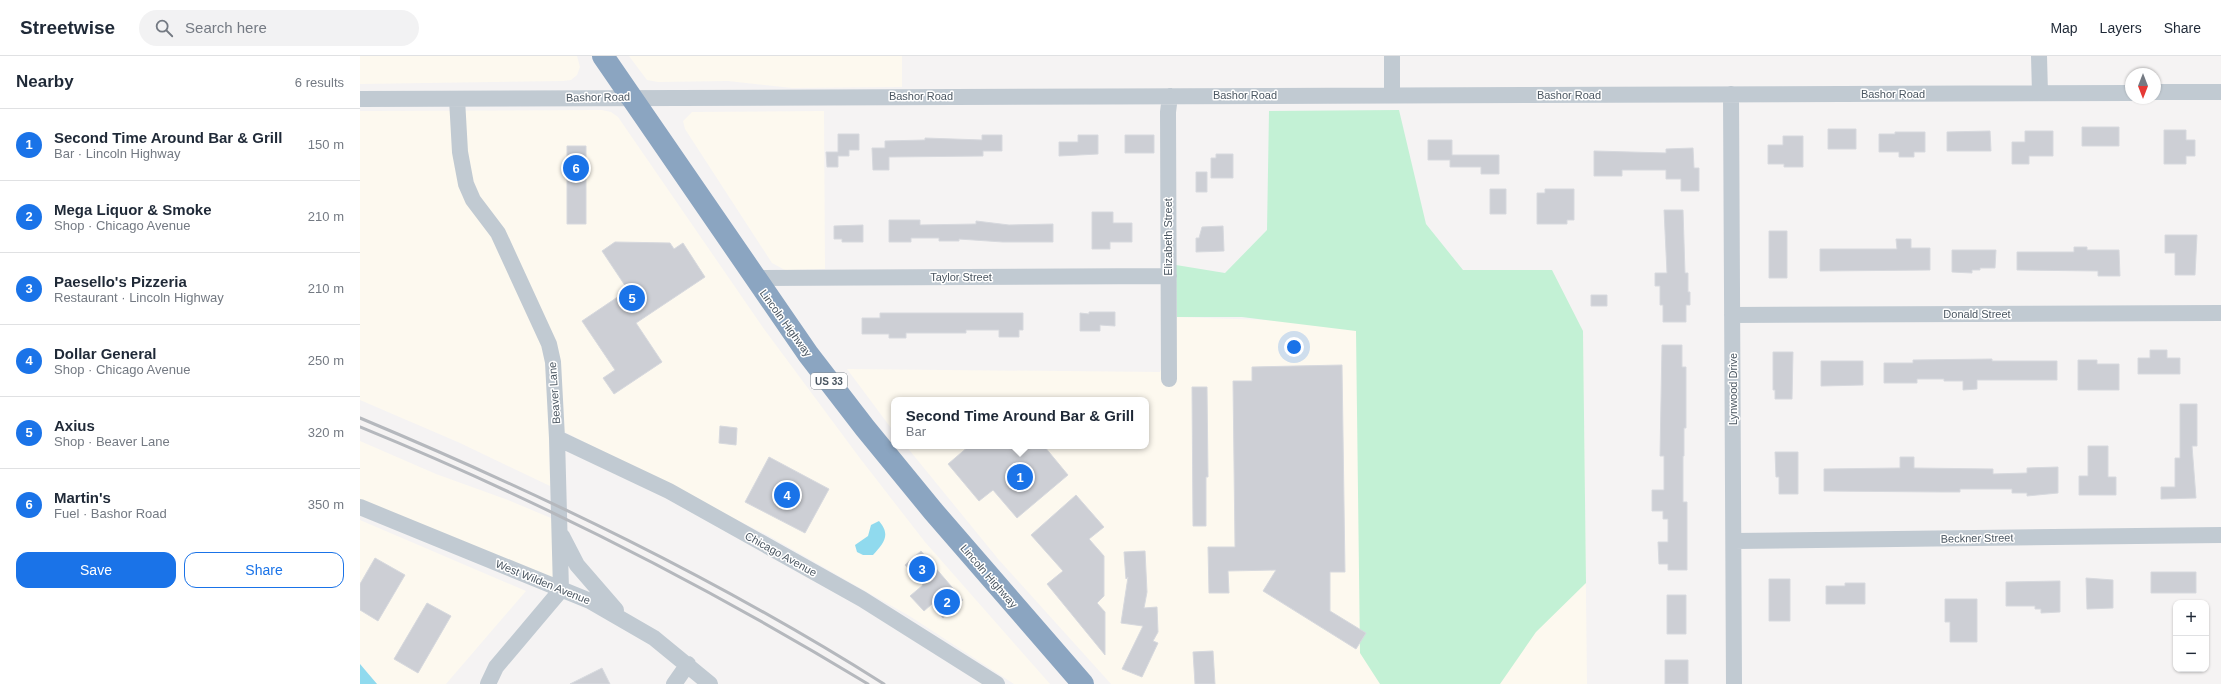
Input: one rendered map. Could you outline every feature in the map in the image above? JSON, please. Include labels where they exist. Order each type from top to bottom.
[{"type":"highway","name":"Lincoln Highway","points":[[603,56],[754,278],[808,354],[865,428],[1083,684]]},
{"type":"highway","points":[[1060,684],[1064,663]]},
{"type":"street","points":[[1392,56],[1392,95]]},
{"type":"street","points":[[2039,56],[2040,93]]},
{"type":"street","points":[[2161,92],[2221,92]]},
{"type":"street","name":"Bashor Road","points":[[360,99],[2125,93]]},
{"type":"street","name":"Lynwood Drive","points":[[1731,94],[1734,684]]},
{"type":"street","name":"Elizabeth Street","points":[[1169,379],[1168,112],[1170,96]]},
{"type":"street","name":"Beaver Lane","points":[[457,99],[460,152],[466,184],[473,200],[498,232],[549,344],[553,362],[557,438],[561,590]]},
{"type":"street","name":"Taylor Street","points":[[754,278],[1169,276]]},
{"type":"street","name":"Donald Street","points":[[1732,315],[2221,313]]},
{"type":"street","name":"Chicago Avenue","points":[[557,438],[669,491],[862,599],[997,684]]},
{"type":"street","name":"West Wilden Avenue","points":[[360,507],[590,601],[627,621],[654,638],[688,664],[710,684]]},
{"type":"street","points":[[560,532],[577,565],[627,621]]},
{"type":"street","name":"Beckner Street","points":[[1734,541],[2221,535]]},
{"type":"street","points":[[488,684],[496,667],[561,590]]},
{"type":"street","points":[[674,684],[688,664]]},
{"type":"shaded area","points":[[360,56],[577,56],[580,67],[577,75],[571,80],[563,81],[360,84]]},
{"type":"shaded area","points":[[629,56],[902,56],[902,87],[792,88],[728,81],[658,82],[647,80]]},
{"type":"shaded area","points":[[602,110],[611,112],[618,117],[764,329],[859,457],[925,542],[1050,684],[1014,684],[911,617],[769,536],[549,424],[550,486],[460,443],[360,400],[360,111]]},
{"type":"shaded area","points":[[824,111],[825,269],[785,270],[772,263],[685,129],[683,121],[692,112]]},
{"type":"shaded area","points":[[1177,317],[1583,331],[1587,684],[1111,684],[999,560],[908,449],[1149,449],[1149,397],[891,397],[891,428],[847,369],[1160,372]]},
{"type":"shaded area","points":[[360,441],[436,474],[508,500],[558,521],[558,586],[360,499]]},
{"type":"shaded area","points":[[360,520],[526,591],[446,684],[377,684],[360,664]]},
{"type":"green space","points":[[1399,110],[1426,224],[1463,270],[1552,270],[1583,331],[1586,583],[1536,632],[1500,684],[1380,684],[1360,653],[1356,331],[1242,317],[1177,317],[1176,265],[1225,273],[1267,230],[1269,111]]},
{"type":"water","points":[[879,521],[885,531],[885,539],[883,543],[873,555],[863,555],[857,552],[855,545],[868,536],[871,525]]},
{"type":"water","points":[[360,664],[377,684],[360,684]]},
{"type":"building","points":[[2082,127],[2119,127],[2119,146],[2082,146]]},
{"type":"building","points":[[1828,129],[1856,129],[1856,149],[1828,149]]},
{"type":"building","points":[[2164,130],[2186,130],[2186,140],[2195,140],[2195,156],[2186,156],[2186,164],[2164,164]]},
{"type":"building","points":[[1990,131],[1991,151],[1947,151],[1947,132]]},
{"type":"building","points":[[2025,131],[2053,131],[2053,156],[2029,156],[2029,164],[2012,164],[2012,142],[2025,142]]},
{"type":"building","points":[[1895,132],[1925,132],[1925,152],[1914,152],[1914,157],[1899,157],[1899,152],[1879,152],[1879,134],[1895,134]]},
{"type":"building","points":[[838,134],[859,134],[859,150],[849,150],[849,156],[838,156],[838,167],[827,167],[826,152],[838,152]]},
{"type":"building","points":[[982,135],[1002,135],[1002,151],[983,151],[983,156],[889,157],[889,170],[873,170],[872,148],[885,148],[885,141],[925,140],[925,138],[982,140]]},
{"type":"building","points":[[1078,135],[1098,135],[1098,154],[1059,156],[1059,142],[1078,142]]},
{"type":"building","points":[[1125,135],[1154,135],[1154,153],[1125,153]]},
{"type":"building","points":[[1783,136],[1803,136],[1803,167],[1784,167],[1784,164],[1768,164],[1768,145],[1783,145]]},
{"type":"building","points":[[1428,140],[1452,140],[1452,155],[1499,155],[1499,174],[1481,174],[1481,167],[1450,167],[1450,160],[1428,160]]},
{"type":"building","points":[[567,146],[586,146],[586,224],[567,224]]},
{"type":"building","points":[[1693,148],[1694,168],[1699,168],[1699,191],[1681,191],[1681,179],[1666,179],[1666,170],[1622,170],[1622,176],[1594,176],[1594,151],[1666,153],[1666,149]]},
{"type":"building","points":[[1216,154],[1233,154],[1233,178],[1211,178],[1211,158],[1216,158]]},
{"type":"building","points":[[1196,172],[1207,172],[1207,192],[1196,192]]},
{"type":"building","points":[[1490,189],[1506,189],[1506,214],[1490,214]]},
{"type":"building","points":[[1545,189],[1574,189],[1574,220],[1567,220],[1567,224],[1537,224],[1537,193],[1545,193]]},
{"type":"building","points":[[1664,210],[1683,210],[1685,273],[1688,273],[1688,292],[1690,292],[1690,305],[1686,305],[1686,322],[1663,322],[1663,305],[1660,305],[1660,286],[1655,286],[1655,273],[1667,273]]},
{"type":"building","points":[[1092,212],[1113,212],[1113,223],[1132,223],[1132,242],[1110,242],[1110,249],[1092,249]]},
{"type":"building","points":[[889,220],[920,220],[920,225],[976,224],[976,221],[1009,225],[1053,224],[1053,242],[1003,242],[959,239],[959,241],[939,241],[939,238],[911,238],[911,242],[889,242]]},
{"type":"building","points":[[863,225],[863,242],[842,242],[842,239],[834,239],[834,226]]},
{"type":"building","points":[[1223,226],[1224,251],[1196,252],[1196,238],[1199,238],[1202,227]]},
{"type":"building","points":[[1769,231],[1787,231],[1787,278],[1769,278]]},
{"type":"building","points":[[2165,235],[2197,235],[2195,275],[2175,275],[2175,253],[2165,253]]},
{"type":"building","points":[[1896,239],[1911,239],[1911,248],[1930,248],[1930,270],[1820,271],[1820,249],[1897,249]]},
{"type":"building","points":[[615,242],[670,243],[674,249],[683,243],[705,277],[636,323],[662,362],[614,394],[603,378],[615,370],[582,321],[628,290],[602,251]]},
{"type":"building","points":[[2074,247],[2087,247],[2087,250],[2119,250],[2120,276],[2098,276],[2098,271],[2017,270],[2017,252],[2074,252]]},
{"type":"building","points":[[1952,250],[1996,250],[1995,268],[1980,268],[1980,270],[1972,270],[1972,273],[1952,272]]},
{"type":"building","points":[[1591,295],[1607,295],[1607,306],[1591,306]]},
{"type":"building","points":[[1089,312],[1115,312],[1115,326],[1100,325],[1100,331],[1080,331],[1080,313],[1089,314]]},
{"type":"building","points":[[880,313],[1023,313],[1023,330],[1019,330],[1019,337],[999,337],[999,330],[966,330],[966,333],[906,333],[906,338],[889,338],[889,334],[862,334],[862,318],[880,318]]},
{"type":"building","points":[[1662,345],[1682,345],[1682,367],[1686,367],[1686,428],[1684,428],[1683,502],[1687,502],[1687,570],[1668,570],[1668,564],[1659,564],[1658,542],[1668,542],[1668,519],[1663,519],[1663,511],[1652,511],[1652,490],[1664,490],[1664,456],[1660,456]]},
{"type":"building","points":[[2150,350],[2167,350],[2167,358],[2180,358],[2180,374],[2138,374],[2138,358],[2150,358]]},
{"type":"building","points":[[1773,352],[1793,352],[1792,399],[1775,399],[1775,390],[1773,390]]},
{"type":"building","points":[[1992,359],[1992,361],[2057,361],[2057,380],[1977,380],[1977,389],[1963,390],[1963,381],[1944,381],[1944,379],[1917,379],[1917,383],[1884,383],[1884,363],[1913,363],[1913,360]]},
{"type":"building","points":[[2078,360],[2097,360],[2097,364],[2119,364],[2119,390],[2078,390]]},
{"type":"building","points":[[1821,361],[1863,361],[1863,385],[1821,386]]},
{"type":"building","points":[[1342,365],[1345,572],[1330,572],[1330,611],[1366,633],[1356,649],[1263,591],[1276,570],[1228,571],[1229,593],[1209,593],[1208,547],[1235,547],[1233,381],[1252,381],[1252,367]]},
{"type":"building","points":[[1192,387],[1207,387],[1208,477],[1206,477],[1206,526],[1193,526]]},
{"type":"building","points":[[2180,404],[2197,404],[2197,446],[2192,446],[2196,498],[2161,499],[2161,487],[2175,487],[2175,458],[2180,458]]},
{"type":"building","points":[[720,426],[737,428],[736,445],[719,443]]},
{"type":"building","points":[[2088,446],[2108,446],[2108,477],[2116,477],[2116,495],[2079,495],[2079,476],[2088,476]]},
{"type":"building","points":[[966,449],[1046,449],[1068,475],[1017,518],[993,490],[979,501],[948,464]]},
{"type":"building","points":[[1775,452],[1798,452],[1798,494],[1779,494],[1779,477],[1776,477]]},
{"type":"building","points":[[769,457],[829,489],[805,533],[745,502]]},
{"type":"building","points":[[1900,457],[1914,457],[1914,468],[1993,469],[1993,474],[2027,473],[2027,468],[2058,467],[2058,493],[2027,496],[2027,493],[2012,493],[2012,489],[1960,489],[1960,492],[1824,491],[1824,469],[1900,468]]},
{"type":"building","points":[[1076,495],[1104,527],[1089,539],[1104,556],[1104,596],[1097,603],[1105,612],[1105,655],[1047,584],[1063,571],[1031,535]]},
{"type":"building","points":[[921,551],[963,600],[943,618],[932,604],[924,611],[910,596],[923,585],[905,565]]},
{"type":"building","points":[[1145,551],[1147,592],[1144,608],[1157,607],[1158,632],[1153,641],[1158,643],[1142,677],[1122,669],[1143,626],[1121,623],[1128,577],[1126,579],[1124,552]]},
{"type":"building","points":[[375,558],[405,575],[378,621],[360,610],[360,584]]},
{"type":"building","points":[[2151,572],[2196,572],[2196,593],[2151,593]]},
{"type":"building","points":[[2086,578],[2113,580],[2113,608],[2087,609]]},
{"type":"building","points":[[1769,579],[1790,579],[1790,621],[1769,621]]},
{"type":"building","points":[[2060,581],[2060,612],[2041,613],[2041,609],[2035,609],[2035,606],[2006,606],[2006,582]]},
{"type":"building","points":[[1845,583],[1865,583],[1865,604],[1826,604],[1826,586],[1845,586]]},
{"type":"building","points":[[1667,595],[1686,595],[1686,634],[1667,634]]},
{"type":"building","points":[[1945,599],[1977,599],[1977,642],[1950,642],[1950,622],[1945,622]]},
{"type":"building","points":[[427,603],[451,616],[418,673],[394,659]]},
{"type":"building","points":[[1213,651],[1215,684],[1195,684],[1193,652]]},
{"type":"building","points":[[1665,660],[1688,660],[1688,684],[1665,684]]},
{"type":"building","points":[[602,668],[610,684],[570,684]]},
{"type":"railway","points":[[360,418],[495,477],[628,540],[758,609],[884,684]]},
{"type":"railway","points":[[360,427],[491,484],[619,545],[745,612],[868,684]]},
{"type":"place","name":"Martin's","points":[[576,168]]},
{"type":"place","name":"Axius","points":[[632,298]]},
{"type":"place","name":"Second Time Around Bar & Grill","points":[[1020,477]]},
{"type":"place","name":"Dollar General","points":[[787,495]]},
{"type":"place","name":"Paesello's Pizzeria","points":[[922,569]]},
{"type":"place","name":"Mega Liquor & Smoke","points":[[947,602]]}]
